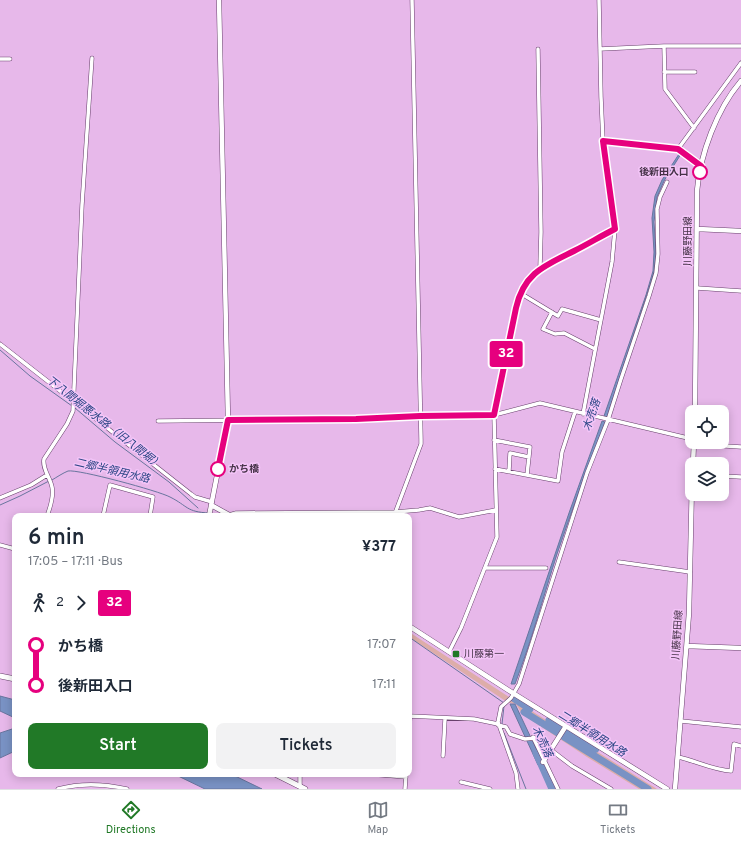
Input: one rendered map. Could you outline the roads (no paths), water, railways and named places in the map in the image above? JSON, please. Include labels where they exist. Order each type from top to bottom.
[{"type":"main road","points":[[0,676],[12,678]]},
{"type":"main road","points":[[281,777],[302,788]]},
{"type":"street","points":[[210,513],[228,420],[219,0]]},
{"type":"street","points":[[396,512],[421,444],[412,0]]},
{"type":"street","points":[[583,414],[612,262],[615,229],[603,141],[599,0]]},
{"type":"street","points":[[600,49],[664,46],[741,46]]},
{"type":"street","points":[[664,46],[665,89],[694,128]]},
{"type":"street","points":[[538,49],[541,232],[540,268]]},
{"type":"street","points":[[0,59],[10,58]]},
{"type":"street","points":[[48,513],[51,504],[52,488],[47,476],[44,458],[67,424],[72,411],[73,402],[82,205],[92,58]]},
{"type":"street","points":[[678,149],[741,63]]},
{"type":"street","points":[[664,72],[695,72]]},
{"type":"street","name":"川藤野田線","points":[[695,405],[698,229],[697,191],[701,166],[706,148],[721,111],[741,81]]},
{"type":"street","points":[[603,141],[678,149],[701,166]]},
{"type":"street","points":[[518,789],[516,774],[498,724],[501,708],[512,696],[518,684],[587,473],[608,420],[656,273],[658,254],[657,209],[666,182]]},
{"type":"street","points":[[449,652],[497,537],[494,415],[520,293],[527,281],[540,268],[615,229]]},
{"type":"street","points":[[698,229],[741,231]]},
{"type":"street","points":[[697,288],[741,291]]},
{"type":"street","points":[[520,293],[558,316],[562,309],[601,320]]},
{"type":"street","points":[[552,312],[543,329],[555,334],[564,333],[595,349]]},
{"type":"street","points":[[0,344],[191,494],[226,513]]},
{"type":"street","points":[[158,421],[356,419],[494,415],[540,403],[685,440]]},
{"type":"street","points":[[495,469],[558,481],[562,452],[574,412]]},
{"type":"street","points":[[494,440],[530,447],[527,475]]},
{"type":"street","points":[[729,446],[741,447]]},
{"type":"street","points":[[508,472],[510,453],[529,457]]},
{"type":"street","points":[[0,498],[31,485],[47,476]]},
{"type":"street","points":[[729,476],[741,477]]},
{"type":"street","points":[[104,513],[110,485],[153,497],[150,513]]},
{"type":"street","name":"川藤野田線","points":[[675,789],[687,646],[692,501]]},
{"type":"street","points":[[362,513],[396,512],[430,508],[459,517],[496,510]]},
{"type":"street","points":[[0,545],[12,548]]},
{"type":"street","points":[[620,562],[690,572]]},
{"type":"street","points":[[485,568],[546,568]]},
{"type":"street","points":[[412,628],[512,696],[566,726],[667,789]]},
{"type":"street","points":[[687,646],[741,648]]},
{"type":"street","points":[[412,716],[445,719],[474,719],[498,724],[506,727],[510,734],[525,739],[533,737],[572,766],[611,789]]},
{"type":"street","points":[[443,756],[445,719]]},
{"type":"street","points":[[681,721],[741,727]]},
{"type":"street","points":[[543,761],[566,726]]},
{"type":"street","points":[[533,737],[543,761],[558,789]]},
{"type":"street","points":[[678,757],[690,759],[723,771],[731,771],[734,744],[741,746]]},
{"type":"street","points":[[300,777],[302,788]]},
{"type":"street","points":[[405,789],[406,777]]},
{"type":"street","points":[[461,782],[490,789]]},
{"type":"street","points":[[58,789],[95,785],[128,789]]},
{"type":"water","points":[[679,154],[681,154],[664,181],[657,197],[654,222],[656,253],[654,272],[607,417],[604,416],[653,271],[654,252],[652,218],[655,196],[662,180]]},
{"type":"water","points":[[602,421],[605,422],[557,554],[521,668],[515,684],[511,684],[569,513]]},
{"type":"water","points":[[0,696],[12,699],[12,717],[0,711]]},
{"type":"water","points":[[510,704],[515,704],[541,759],[538,765]]},
{"type":"water","points":[[12,729],[12,752],[0,758],[0,733]]},
{"type":"water","points":[[180,777],[237,777],[262,789],[205,789]]},
{"type":"waterway","name":"下八間堀悪水路（旧八間堀）","points":[[0,350],[30,376],[72,406]]},
{"type":"waterway","name":"下八間堀悪水路（旧八間堀）","points":[[75,408],[115,442],[169,482],[198,508]]},
{"type":"waterway","name":"二郷半領用水路","points":[[52,480],[68,471],[87,473],[151,490],[170,497],[191,510],[209,513]]},
{"type":"waterway","name":"二郷半領用水路","points":[[0,505],[49,481]]},
{"type":"waterway","name":"下八間堀悪水路（旧八間堀）","points":[[412,639],[504,703]]},
{"type":"waterway","name":"二郷半領用水路","points":[[513,698],[530,709]]},
{"type":"waterway","name":"下八間堀悪水路（旧八間堀）","points":[[502,724],[504,706]]},
{"type":"waterway","points":[[524,712],[558,733]]},
{"type":"waterway","name":"二郷半領用水路","points":[[549,720],[596,749]]},
{"type":"waterway","name":"下八間堀悪水路（旧八間堀）","points":[[504,733],[526,789]]},
{"type":"waterway","points":[[564,737],[648,789]]},
{"type":"waterway","name":"木売落","points":[[536,753],[552,789]]},
{"type":"place","name":"後新田入口","points":[[700,172]]},
{"type":"place","name":"かち橋","points":[[218,469]]},
{"type":"place","name":"川藤第一","points":[[456,654]]}]
